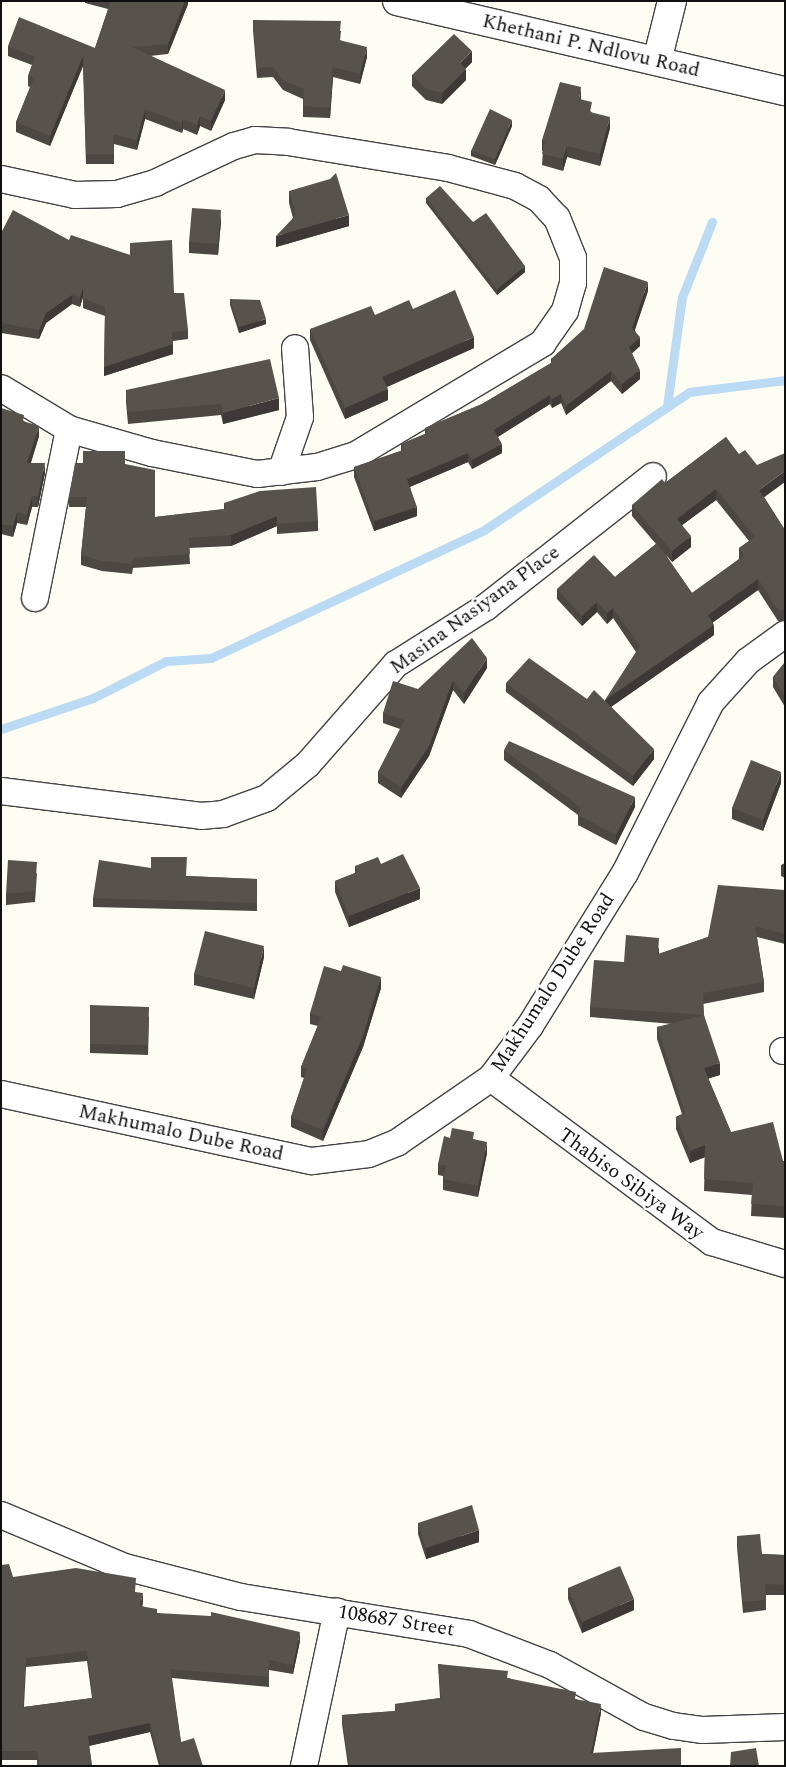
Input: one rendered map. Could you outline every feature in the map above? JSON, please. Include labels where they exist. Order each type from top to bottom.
[{"type":"street","name":"Khethani P. Ndlovu Road","points":[[397,1],[785,91]]},
{"type":"street","points":[[657,61],[672,1]]},
{"type":"street","points":[[1,179],[75,196],[117,194],[155,182],[234,146],[255,140],[288,142],[448,168],[515,186],[539,199],[557,218],[573,258],[573,283],[565,311],[543,343],[356,455],[281,472],[257,474],[152,453],[69,429],[1,388]]},
{"type":"street","points":[[281,472],[300,417],[295,348]]},
{"type":"street","points":[[35,598],[69,429]]},
{"type":"street","name":"Masina Nasiyana Place","points":[[1,791],[201,816],[223,814],[267,798],[308,764],[396,664],[486,607],[653,476]]},
{"type":"street","name":"Makhumalo Dube Road","points":[[1,1094],[312,1160],[369,1154],[398,1142],[491,1078],[530,1026],[625,873],[711,702],[748,661],[785,634]]},
{"type":"street","name":"Thabiso Sibiya Way","points":[[491,1078],[712,1242],[785,1264]]},
{"type":"street","name":"108687 Street","points":[[1,1515],[124,1567],[241,1597],[337,1611],[469,1634],[550,1665],[644,1717],[674,1726],[703,1730],[785,1727]]},
{"type":"street","points":[[304,1766],[337,1611]]},
{"type":"building","points":[[111,1],[185,1],[168,44],[132,47],[225,90],[211,121],[200,116],[197,125],[183,119],[182,123],[145,109],[137,140],[113,134],[114,154],[86,154],[83,56],[50,136],[16,122],[34,78],[28,76],[35,57],[8,46],[19,17],[95,48]]},
{"type":"building","points":[[253,20],[341,21],[339,40],[367,47],[360,74],[333,67],[330,108],[303,106],[304,89],[283,80],[273,67],[257,68]]},
{"type":"building","points":[[454,34],[472,51],[460,63],[466,69],[442,93],[426,89],[412,75]]},
{"type":"building","points":[[560,82],[581,87],[579,99],[592,102],[590,112],[610,117],[600,154],[567,146],[563,159],[542,154],[545,141],[542,140]]},
{"type":"building","points":[[490,109],[512,120],[495,159],[471,151]]},
{"type":"building","points":[[336,173],[349,215],[276,236],[296,215],[289,191],[330,179]]},
{"type":"building","points":[[440,186],[473,222],[486,213],[525,266],[497,289],[426,198]]},
{"type":"building","points":[[192,208],[221,210],[218,244],[189,242]]},
{"type":"building","points":[[13,210],[69,240],[71,235],[130,255],[130,243],[172,240],[174,293],[184,293],[188,330],[172,332],[173,344],[104,367],[105,307],[83,298],[83,287],[80,297],[72,295],[46,313],[39,330],[1,323],[1,233]]},
{"type":"building","points":[[604,267],[648,282],[632,328],[640,337],[629,347],[640,370],[622,384],[611,371],[566,406],[561,394],[552,399],[550,395],[494,430],[502,444],[472,460],[468,453],[407,479],[417,507],[374,521],[354,467],[403,450],[401,444],[427,433],[425,428],[482,404],[553,362],[551,359],[584,329]]},
{"type":"building","points":[[455,290],[474,337],[382,377],[388,389],[345,408],[310,329],[371,306],[375,315],[409,300],[413,309]]},
{"type":"building","points":[[230,299],[260,300],[266,319],[239,327]]},
{"type":"building","points":[[270,359],[279,398],[223,413],[221,404],[128,412],[126,390]]},
{"type":"building","points":[[1,408],[24,415],[23,421],[39,426],[27,463],[45,463],[38,496],[32,496],[27,515],[17,512],[13,526],[1,524]]},
{"type":"building","points":[[726,437],[739,454],[745,450],[757,465],[785,453],[785,471],[759,490],[785,530],[785,610],[778,610],[758,579],[708,615],[714,625],[605,700],[640,646],[613,608],[607,613],[597,602],[582,616],[557,589],[594,555],[615,577],[657,543],[692,593],[744,556],[739,548],[755,537],[716,489],[677,519],[691,536],[672,551],[632,505],[662,479],[665,483]]},
{"type":"building","points":[[83,451],[125,451],[125,464],[155,470],[155,517],[226,509],[224,503],[260,491],[316,487],[318,521],[277,524],[277,516],[231,535],[189,538],[190,554],[133,558],[132,564],[102,561],[81,555],[87,497],[69,497],[75,463],[83,463]]},
{"type":"building","points":[[472,638],[487,658],[464,693],[453,680],[429,746],[401,788],[378,772],[405,720],[383,713],[393,681],[418,689]]},
{"type":"building","points":[[529,658],[587,699],[594,690],[654,749],[633,776],[506,683]]},
{"type":"building","points":[[785,662],[785,696],[773,677]]},
{"type":"building","points":[[509,741],[635,797],[616,835],[578,815],[581,808],[504,750]]},
{"type":"building","points":[[751,760],[781,772],[763,820],[732,808]]},
{"type":"building","points":[[403,854],[420,888],[349,916],[335,881],[358,872],[355,866],[378,857],[381,864]]},
{"type":"building","points":[[151,857],[187,857],[186,876],[257,879],[257,903],[93,898],[99,860],[151,868]]},
{"type":"building","points":[[8,860],[37,862],[35,891],[6,894]]},
{"type":"building","points":[[718,885],[785,890],[785,934],[755,926],[764,982],[703,993],[704,1015],[590,1007],[594,960],[624,962],[626,935],[659,938],[658,954],[708,937]]},
{"type":"building","points":[[205,931],[264,946],[254,988],[194,974]]},
{"type":"building","points":[[343,965],[381,977],[363,1036],[323,1130],[291,1117],[307,1069],[301,1067],[321,1017],[310,1013],[324,966],[341,971]]},
{"type":"building","points":[[90,1005],[149,1007],[148,1045],[90,1044]]},
{"type":"building","points":[[704,1015],[720,1063],[704,1068],[731,1132],[773,1122],[783,1161],[785,1161],[785,1206],[751,1204],[753,1183],[704,1179],[705,1145],[690,1151],[676,1117],[685,1113],[657,1027]]},
{"type":"building","points":[[452,1128],[474,1132],[473,1139],[487,1142],[478,1186],[443,1179],[446,1165],[438,1164],[444,1136],[450,1138]]},
{"type":"building","points":[[472,1505],[479,1530],[426,1548],[418,1523]]},
{"type":"building","points":[[760,1534],[762,1554],[785,1555],[785,1585],[765,1584],[766,1600],[743,1602],[737,1536]]},
{"type":"building","points":[[9,1564],[13,1577],[76,1568],[136,1578],[135,1592],[143,1593],[140,1606],[157,1609],[157,1613],[211,1616],[211,1612],[300,1632],[293,1665],[269,1660],[269,1677],[170,1669],[181,1742],[194,1738],[203,1766],[161,1766],[150,1723],[88,1736],[92,1766],[39,1766],[37,1751],[1,1751],[1,1565]],"holes":[[[87,1651],[93,1698],[23,1707],[26,1658]]]},
{"type":"building","points":[[620,1566],[634,1599],[582,1622],[568,1588]]},
{"type":"building","points":[[438,1664],[508,1671],[507,1678],[576,1692],[575,1699],[601,1704],[591,1753],[681,1748],[681,1766],[349,1766],[342,1715],[396,1711],[395,1704],[441,1698]]},
{"type":"building","points":[[756,1748],[759,1766],[730,1766],[731,1752]]},
{"type":"waterway","points":[[667,406],[682,297],[712,222]]},
{"type":"waterway","points":[[1,729],[93,698],[166,661],[211,658],[484,530],[689,392],[785,380]]}]
